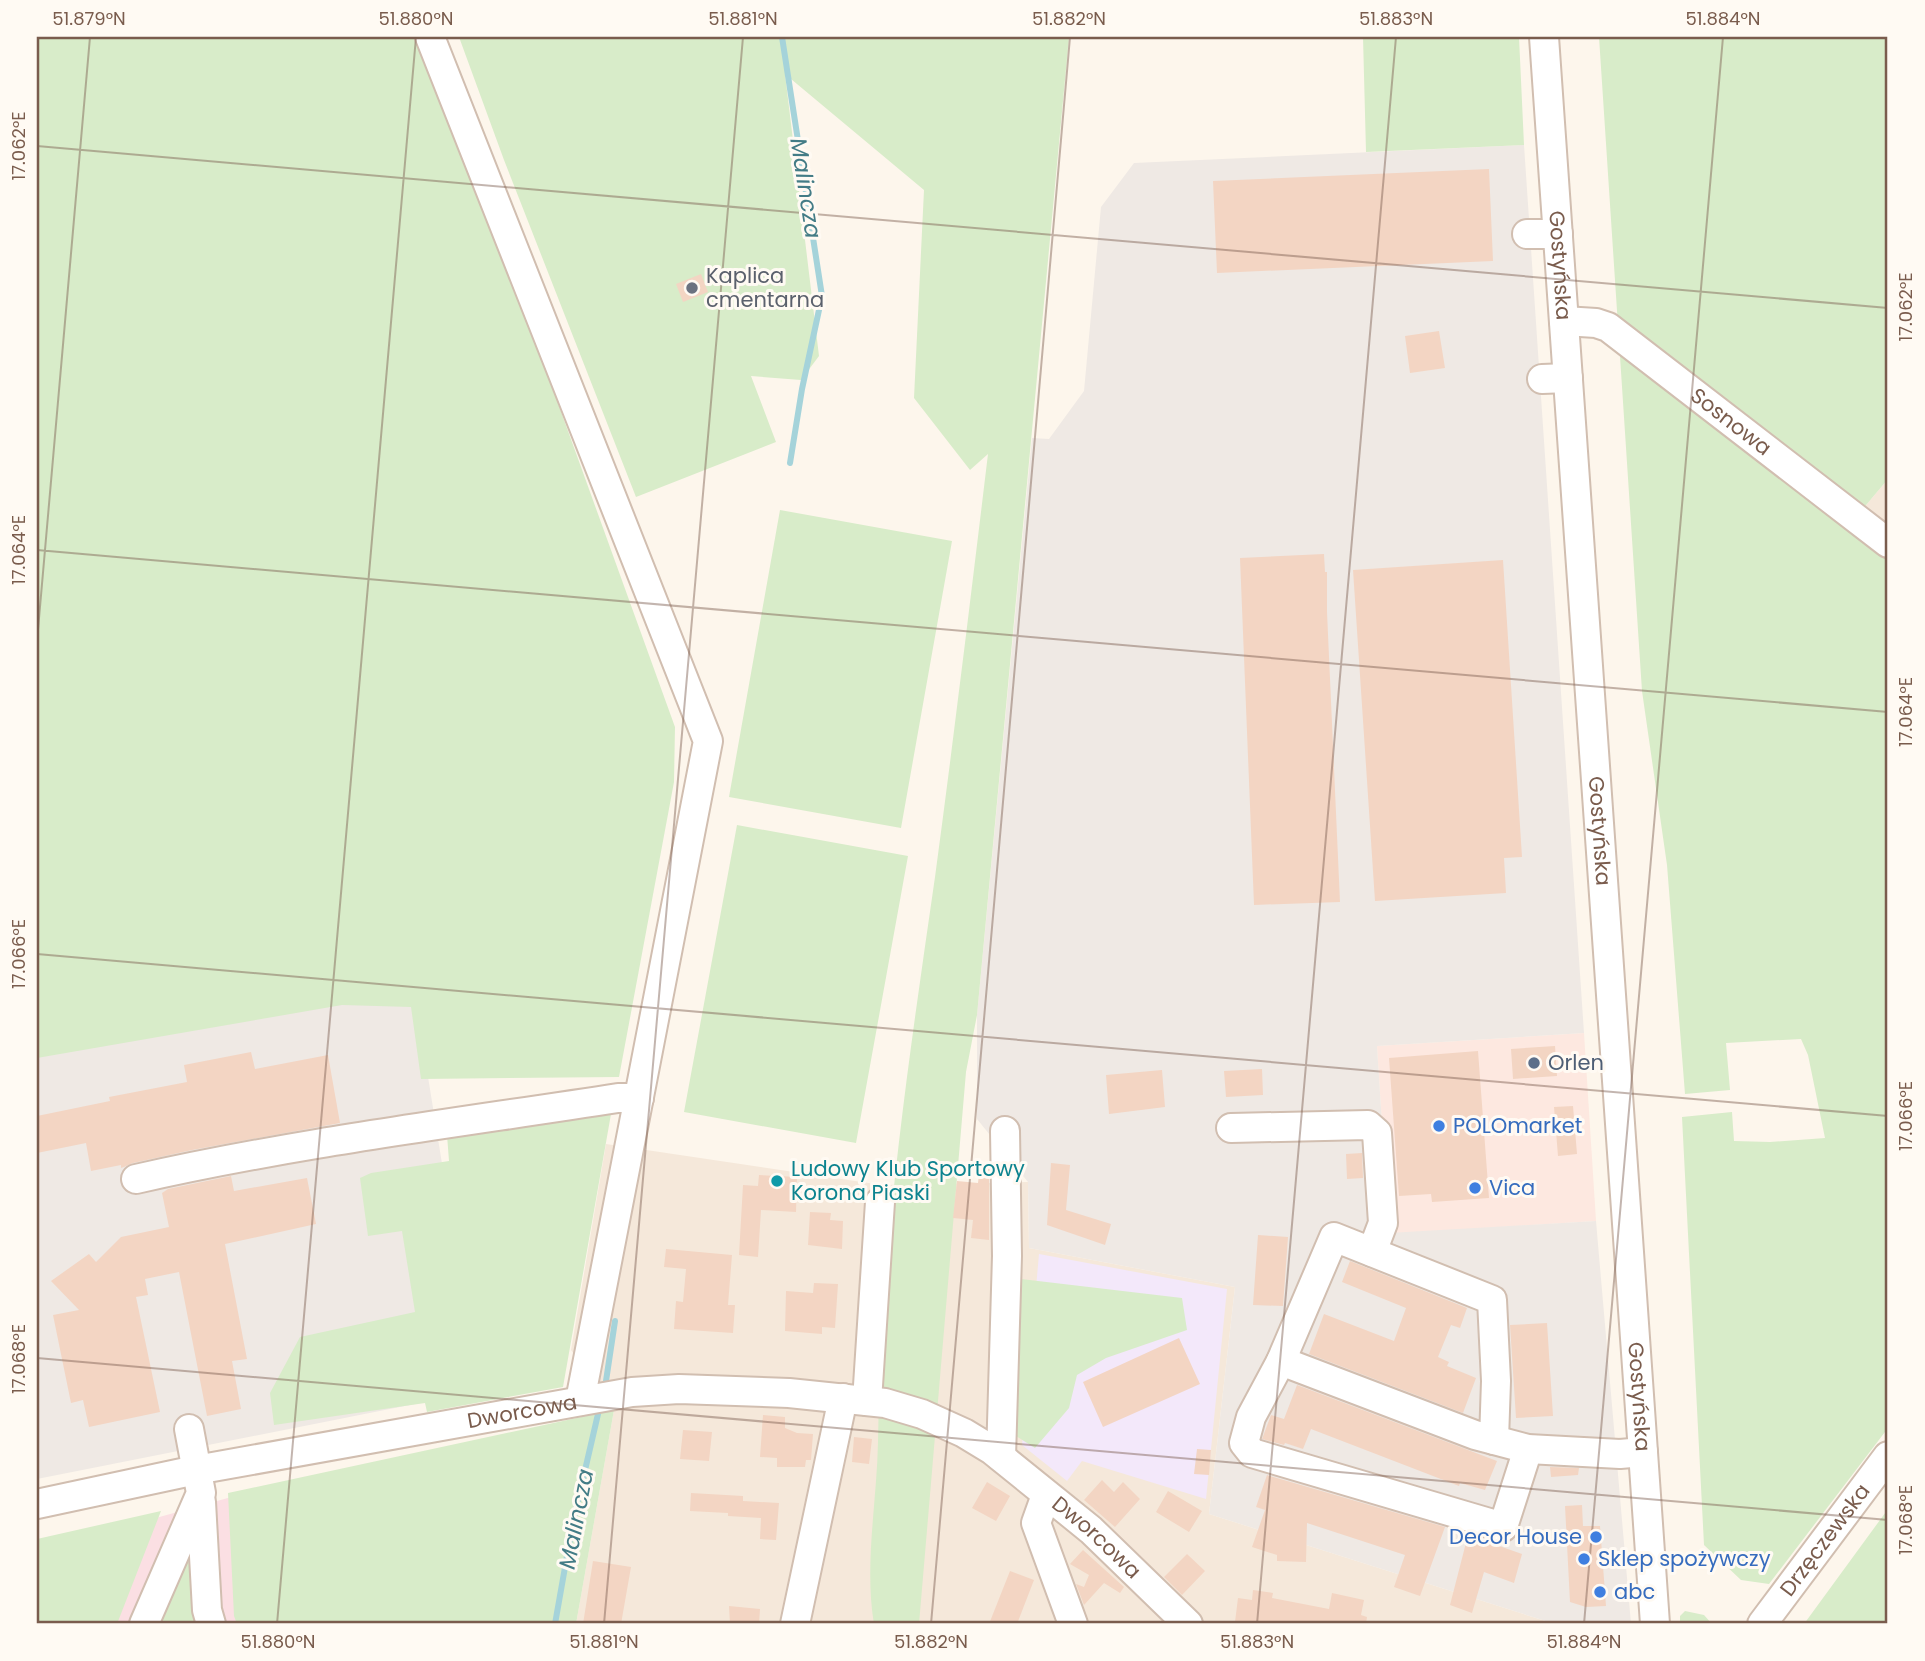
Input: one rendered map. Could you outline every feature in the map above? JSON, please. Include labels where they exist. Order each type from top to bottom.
[{"type":"street","points":[[430,37],[708,741],[580,1401]]},
{"type":"street","name":"Gostyńska","points":[[1544,37],[1564,321],[1555,378],[1643,1452],[1654,1624]]},
{"type":"street","points":[[1527,234],[1558,234]]},
{"type":"street","name":"Sosnowa","points":[[1564,321],[1596,323],[1608,327],[1888,542]]},
{"type":"street","points":[[136,1179],[353,1139],[618,1098],[639,1098]]},
{"type":"street","points":[[1231,1128],[1368,1125],[1377,1133],[1383,1223],[1372,1252]]},
{"type":"street","points":[[1001,1457],[1007,1256],[1005,1131]]},
{"type":"street","points":[[795,1624],[855,1399],[880,1202]]},
{"type":"street","points":[[1494,1440],[1496,1381],[1492,1300],[1334,1237],[1281,1361],[1251,1417],[1244,1443],[1252,1453],[1503,1527],[1528,1449]]},
{"type":"street","points":[[1281,1361],[1450,1426],[1528,1449],[1620,1454],[1643,1452]]},
{"type":"street","name":"Dworcowa","points":[[37,1504],[199,1482],[632,1392],[679,1389],[855,1399],[885,1403],[922,1414],[964,1433],[1001,1457],[1091,1530],[1188,1624]]},
{"type":"street","points":[[189,1429],[199,1482],[207,1610],[211,1624]]},
{"type":"street","name":"Drzęczewska","points":[[1762,1624],[1888,1456]]},
{"type":"street","points":[[144,1624],[199,1482]]},
{"type":"street","points":[[1046,1495],[1036,1522],[1073,1624]]},
{"type":"shaded area","points":[[1524,145],[1584,1033],[1377,1046],[1389,1233],[1596,1221],[1631,1624],[1555,1624],[1209,1514],[1235,1287],[1029,1248],[1028,1182],[977,1119],[977,1015],[1032,438],[1049,439],[1084,391],[1101,207],[1134,163]]},
{"type":"shaded area","points":[[1888,479],[1888,550],[1856,517]]},
{"type":"shaded area","points":[[414,990],[444,1176],[445,1398],[37,1479],[37,1054]]},
{"type":"shaded area","points":[[1584,1033],[1596,1221],[1389,1234],[1377,1046]]},
{"type":"shaded area","points":[[606,1144],[882,1185],[1028,1182],[1029,1248],[1235,1287],[1209,1514],[1555,1624],[576,1624],[614,1410],[571,1350]]},
{"type":"shaded area","points":[[1039,1254],[1227,1289],[1206,1499],[1082,1461],[1067,1481],[1022,1445]]},
{"type":"shaded area","points":[[235,1496],[311,1624],[107,1624],[145,1521]]},
{"type":"green space","points":[[37,37],[421,37],[470,160],[675,727],[674,782],[619,1077],[421,1079],[411,1007],[342,1005],[37,1058]]},
{"type":"green space","points":[[459,37],[1069,37],[977,1015],[966,1072],[919,1624],[874,1624],[871,1601],[884,1300],[897,1158],[988,454],[970,470],[914,398],[924,190],[785,74],[819,356],[801,380],[751,376],[776,442],[636,497],[504,160]]},
{"type":"green space","points":[[1363,37],[1519,37],[1524,145],[1366,152]]},
{"type":"green space","points":[[1599,37],[1888,37],[1888,479],[1856,517],[1888,550],[1888,1428],[1769,1584],[1741,1580],[1704,1545],[1682,1117],[1732,1112],[1734,1141],[1770,1142],[1825,1138],[1808,1055],[1801,1039],[1726,1043],[1730,1090],[1685,1094],[1667,865],[1642,691]]},
{"type":"green space","points":[[780,510],[952,541],[901,828],[729,797]]},
{"type":"green space","points":[[737,825],[908,856],[856,1143],[684,1112]]},
{"type":"green space","points":[[611,1114],[563,1387],[427,1412],[425,1403],[274,1425],[270,1393],[300,1337],[415,1312],[402,1231],[368,1236],[360,1178],[371,1173],[449,1161],[447,1135]]},
{"type":"green space","points":[[1021,1279],[1182,1298],[1187,1330],[1106,1358],[1077,1375],[1069,1408],[1035,1448],[1016,1436]]},
{"type":"green space","points":[[614,1410],[576,1624],[237,1624],[234,1616],[228,1493]]},
{"type":"green space","points":[[1888,1509],[1888,1624],[1804,1624]]},
{"type":"green space","points":[[161,1511],[117,1624],[37,1624],[37,1539]]},
{"type":"green space","points":[[190,1527],[199,1624],[152,1624]]},
{"type":"green space","points":[[1685,1611],[1704,1615],[1712,1624],[1680,1624],[1680,1616]]},
{"type":"building","points":[[1489,169],[1493,261],[1217,273],[1213,181]]},
{"type":"building","name":"Kaplica cmentarna","points":[[701,274],[708,292],[683,302],[676,284]]},
{"type":"building","points":[[1439,331],[1445,368],[1410,373],[1405,336]]},
{"type":"building","points":[[1324,554],[1327,572],[1340,902],[1254,905],[1240,558]]},
{"type":"building","points":[[1503,560],[1522,857],[1504,858],[1506,893],[1375,901],[1353,570]]},
{"type":"building","name":"Orlen","points":[[1555,1046],[1557,1076],[1513,1079],[1511,1049]]},
{"type":"building","name":"POLOmarket","points":[[1478,1051],[1489,1198],[1432,1202],[1431,1194],[1399,1196],[1389,1058]]},
{"type":"building","points":[[251,1052],[255,1069],[328,1055],[340,1123],[192,1150],[121,1168],[121,1165],[91,1171],[86,1143],[37,1153],[37,1116],[110,1101],[109,1097],[187,1082],[184,1065]]},
{"type":"building","points":[[1262,1069],[1263,1095],[1226,1097],[1224,1071]]},
{"type":"building","points":[[1162,1070],[1165,1107],[1109,1114],[1106,1075]]},
{"type":"building","points":[[1573,1106],[1577,1154],[1558,1156],[1554,1107]]},
{"type":"building","points":[[1362,1153],[1363,1178],[1347,1179],[1346,1154]]},
{"type":"building","points":[[1051,1163],[1070,1165],[1066,1210],[1111,1224],[1105,1245],[1047,1225]]},
{"type":"building","points":[[980,1166],[989,1167],[989,1240],[971,1238],[973,1220],[953,1218],[957,1181],[978,1183]]},
{"type":"building","points":[[759,1175],[797,1177],[796,1212],[761,1210],[758,1257],[739,1255],[743,1185],[758,1186]]},
{"type":"building","points":[[231,1176],[234,1191],[307,1178],[316,1224],[225,1244],[247,1359],[232,1361],[241,1409],[207,1416],[179,1272],[145,1279],[148,1295],[136,1297],[160,1412],[89,1427],[83,1400],[71,1403],[53,1315],[79,1310],[51,1281],[89,1254],[96,1262],[121,1237],[169,1227],[162,1193],[168,1189]]},
{"type":"building","points":[[810,1212],[831,1213],[830,1220],[843,1221],[842,1249],[808,1245]]},
{"type":"building","points":[[1258,1235],[1288,1237],[1283,1306],[1253,1305]]},
{"type":"building","points":[[666,1249],[732,1255],[728,1305],[735,1305],[733,1333],[674,1329],[676,1301],[683,1302],[686,1269],[664,1267]]},
{"type":"building","points":[[1350,1261],[1467,1308],[1460,1328],[1451,1325],[1438,1357],[1449,1362],[1447,1366],[1476,1378],[1463,1413],[1309,1354],[1324,1314],[1394,1341],[1406,1308],[1342,1282]]},
{"type":"building","points":[[814,1283],[838,1284],[835,1328],[822,1327],[822,1334],[785,1331],[786,1291],[813,1293]]},
{"type":"building","points":[[1547,1323],[1553,1416],[1516,1418],[1510,1325]]},
{"type":"building","points":[[1179,1338],[1200,1384],[1103,1427],[1083,1382]]},
{"type":"building","points":[[1297,1385],[1497,1461],[1485,1490],[1460,1483],[1459,1486],[1311,1429],[1303,1449],[1262,1439],[1271,1415],[1284,1419]]},
{"type":"building","points":[[763,1415],[785,1417],[785,1428],[797,1433],[813,1434],[811,1460],[806,1460],[805,1467],[777,1467],[777,1458],[760,1457]]},
{"type":"building","points":[[683,1430],[712,1432],[709,1461],[680,1459]]},
{"type":"building","points":[[854,1437],[872,1439],[869,1464],[852,1462]]},
{"type":"building","points":[[1197,1449],[1211,1450],[1209,1475],[1194,1474]]},
{"type":"building","points":[[1550,1467],[1579,1468],[1578,1475],[1551,1477]]},
{"type":"building","points":[[1267,1475],[1445,1527],[1420,1596],[1394,1587],[1405,1555],[1307,1523],[1306,1562],[1277,1561],[1277,1555],[1252,1547],[1265,1510],[1256,1507]]},
{"type":"building","points":[[1102,1480],[1114,1492],[1123,1482],[1140,1499],[1115,1527],[1084,1500]]},
{"type":"building","points":[[987,1482],[1010,1496],[996,1521],[972,1508]]},
{"type":"building","points":[[1168,1491],[1202,1511],[1189,1532],[1156,1512]]},
{"type":"building","points":[[691,1493],[743,1496],[743,1501],[779,1503],[776,1540],[760,1539],[761,1518],[690,1511]]},
{"type":"building","points":[[1582,1505],[1583,1526],[1600,1526],[1606,1606],[1586,1607],[1570,1602],[1565,1506]]},
{"type":"building","points":[[1468,1535],[1522,1554],[1514,1583],[1484,1572],[1472,1613],[1450,1605]]},
{"type":"building","points":[[1083,1550],[1124,1587],[1120,1593],[1104,1583],[1084,1605],[1076,1584],[1084,1587],[1089,1575],[1070,1564]]},
{"type":"building","points":[[1187,1554],[1205,1571],[1182,1595],[1164,1577]]},
{"type":"building","points":[[593,1561],[631,1567],[621,1624],[583,1624]]},
{"type":"building","points":[[1010,1571],[1034,1580],[1017,1624],[989,1624]]},
{"type":"building","points":[[1253,1590],[1273,1593],[1272,1598],[1329,1609],[1332,1593],[1364,1600],[1361,1615],[1367,1617],[1366,1624],[1235,1622],[1238,1598],[1252,1600]]},
{"type":"building","points":[[729,1606],[760,1609],[759,1624],[730,1624]]},
{"type":"waterway","name":"Malincza","points":[[782,37],[822,296],[802,389],[790,463]]},
{"type":"waterway","name":"Malincza","points":[[606,1381],[615,1321]]},
{"type":"waterway","name":"Malincza","points":[[555,1624],[573,1522],[598,1414]]},
{"type":"place","name":"Kaplica cmentarna","points":[[692,288]]},
{"type":"place","name":"Orlen","points":[[1534,1063]]},
{"type":"place","name":"POLOmarket","points":[[1439,1126]]},
{"type":"place","name":"Ludowy Klub Sportowy Korona Piaski","points":[[777,1181]]},
{"type":"place","name":"Vica","points":[[1475,1188]]},
{"type":"place","name":"Decor House","points":[[1596,1537]]},
{"type":"place","name":"Sklep spożywczy","points":[[1584,1559]]},
{"type":"place","name":"abc","points":[[1600,1592]]}]
